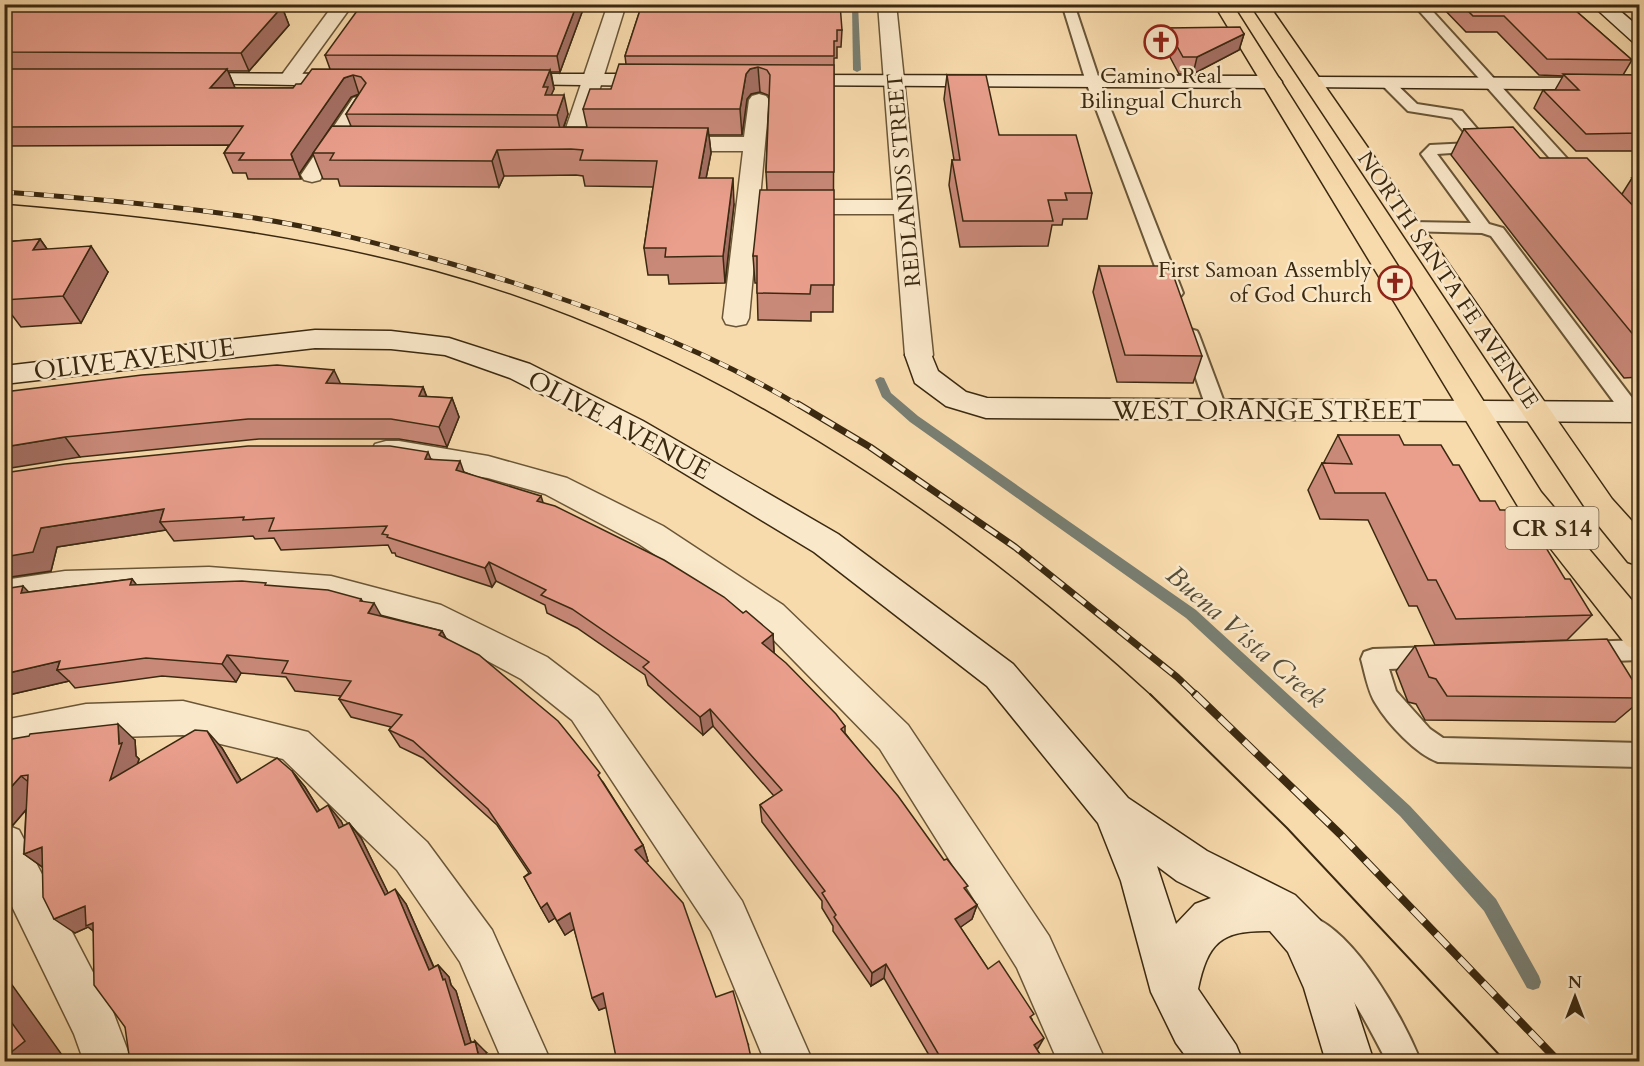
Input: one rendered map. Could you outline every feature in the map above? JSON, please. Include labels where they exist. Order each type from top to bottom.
[{"type":"main road","name":"NORTH SANTA FE AVENUE","points":[[1223,4],[1530,500],[1640,636]]},
{"type":"main road","name":"NORTH SANTA FE AVENUE","points":[[1259,4],[1601,507],[1640,553]]},
{"type":"street","points":[[288,80],[344,4]]},
{"type":"street","points":[[572,143],[617,4]]},
{"type":"street","name":"REDLANDS STREET","points":[[887,4],[919,355]]},
{"type":"street","points":[[1600,4],[1640,38]]},
{"type":"street","points":[[170,79],[370,80]]},
{"type":"street","points":[[487,80],[673,81]]},
{"type":"street","points":[[736,318],[755,144],[757,91],[895,81],[1272,82]]},
{"type":"street","points":[[1313,83],[1640,84]]},
{"type":"street","points":[[312,175],[360,102]]},
{"type":"street","points":[[334,142],[358,142]]},
{"type":"street","points":[[548,143],[595,143]]},
{"type":"street","points":[[641,144],[755,144]]},
{"type":"street","points":[[748,207],[906,207]]},
{"type":"street","name":"OLIVE AVENUE","points":[[4,375],[315,339],[391,340],[449,346],[520,371],[632,428],[826,543],[1000,675],[1114,811],[1192,866],[1280,910],[1304,936],[1326,986],[1350,1062]]},
{"type":"street","name":"WEST ORANGE STREET","points":[[919,355],[925,376],[956,399],[986,408],[1636,412]]},
{"type":"street","points":[[352,452],[399,452],[488,467],[555,486],[651,535],[771,615],[894,736],[1033,952],[1082,1062]]},
{"type":"street","points":[[4,594],[65,585],[208,580],[332,591],[441,619],[534,669],[585,708],[727,916],[789,1062]]},
{"type":"street","points":[[4,737],[86,721],[183,718],[294,744],[412,856],[476,946],[527,1062]]},
{"type":"street","name":"OLIVE AVENUE","points":[[1114,811],[1142,881],[1174,992],[1193,1026],[1219,1062]]},
{"type":"street","points":[[4,844],[95,1026],[108,1062]]},
{"type":"street","points":[[1174,992],[1182,957],[1195,934],[1211,920],[1247,909],[1280,910]]},
{"type":"lane","points":[[1068,4],[1093,82],[1125,161],[1217,410]]},
{"type":"lane","points":[[1419,4],[1584,186]]},
{"type":"lane","points":[[1386,83],[1413,108],[1456,114],[1480,141],[1474,148],[1435,148],[1429,154],[1483,228]]},
{"type":"lane","points":[[1411,227],[1483,228],[1497,232],[1636,412]]},
{"type":"lane","points":[[1564,653],[1640,650]]},
{"type":"lane","points":[[1457,656],[1373,658],[1385,697],[1421,737],[1438,750],[1640,755]]},
{"type":"lane","points":[[1280,910],[1314,933],[1347,964],[1377,1010],[1405,1062]]},
{"type":"lane","points":[[1347,964],[1392,1062]]},
{"type":"building","points":[[4,4],[233,4],[232,6],[282,7],[241,53],[4,52]]},
{"type":"building","points":[[362,4],[577,4],[557,56],[325,55]]},
{"type":"building","points":[[642,4],[840,4],[842,30],[837,30],[834,56],[625,56]]},
{"type":"building","points":[[1461,4],[1568,4],[1632,60],[1547,59],[1504,16],[1473,16]]},
{"type":"building","points":[[1240,27],[1244,34],[1197,57],[1183,57],[1167,28]]},
{"type":"building","points":[[619,64],[834,65],[834,172],[766,172],[770,75],[767,70],[758,67],[750,69],[746,74],[740,109],[583,109],[590,89],[611,89]]},
{"type":"building","points":[[4,69],[227,69],[210,88],[293,88],[296,84],[301,84],[312,69],[550,70],[543,87],[548,87],[545,95],[564,95],[557,115],[346,114],[366,83],[361,77],[353,75],[344,78],[291,154],[293,160],[239,160],[244,153],[224,153],[243,126],[4,127]]},
{"type":"building","points":[[1563,74],[1640,75],[1640,133],[1586,134],[1543,90],[1579,90]]},
{"type":"building","points":[[947,75],[986,75],[999,135],[1076,135],[1092,193],[1065,193],[1067,200],[1048,200],[1053,221],[963,221],[952,160],[960,160]]},
{"type":"building","points":[[332,126],[708,128],[699,178],[733,178],[723,256],[665,257],[666,248],[644,248],[657,161],[580,160],[583,150],[571,149],[497,150],[492,161],[330,160],[334,153],[313,153]]},
{"type":"building","points":[[1513,127],[1540,158],[1587,158],[1640,213],[1640,343],[1464,129]]},
{"type":"building","points":[[1632,178],[1640,178],[1640,186]]},
{"type":"building","points":[[760,190],[834,190],[834,285],[811,285],[810,294],[757,293],[757,256],[753,256]]},
{"type":"building","points":[[40,239],[33,250],[91,246],[63,296],[4,300],[10,287],[4,287],[4,242]]},
{"type":"building","points":[[1099,266],[1170,266],[1202,356],[1125,355]]},
{"type":"building","points":[[277,365],[334,370],[326,383],[423,387],[419,396],[452,398],[439,427],[391,419],[248,419],[65,437],[4,447],[4,392],[142,375]]},
{"type":"building","points":[[1338,435],[1399,435],[1404,445],[1441,445],[1453,465],[1459,465],[1480,501],[1495,501],[1500,510],[1505,510],[1516,528],[1534,528],[1565,579],[1570,579],[1592,615],[1456,619],[1436,580],[1428,580],[1385,493],[1335,493],[1322,463],[1352,464]]},
{"type":"building","points":[[248,446],[390,446],[428,452],[425,459],[460,461],[456,470],[541,496],[537,501],[555,506],[664,560],[724,597],[743,613],[746,611],[773,634],[762,643],[786,663],[836,714],[845,726],[841,729],[898,796],[944,860],[947,859],[968,886],[964,888],[977,905],[955,919],[988,969],[999,961],[1034,1014],[1030,1017],[1044,1038],[1034,1045],[1045,1062],[943,1062],[886,964],[872,973],[834,917],[836,915],[822,893],[825,891],[760,805],[782,790],[710,709],[700,717],[643,667],[649,662],[572,609],[541,595],[546,590],[489,562],[485,568],[387,537],[388,535],[382,534],[387,526],[269,531],[274,518],[243,520],[244,517],[160,522],[164,509],[41,528],[33,552],[4,557],[4,473],[65,464]]},
{"type":"building","points":[[132,579],[130,585],[242,581],[328,590],[361,599],[360,601],[374,603],[368,613],[442,631],[439,635],[479,655],[558,721],[600,773],[598,775],[643,845],[635,850],[683,903],[716,997],[733,991],[752,1062],[647,1062],[646,1059],[642,1062],[634,1062],[634,1058],[626,1062],[617,1062],[603,993],[592,998],[570,913],[557,921],[547,903],[541,908],[524,877],[531,873],[488,809],[413,741],[389,730],[402,715],[339,699],[351,681],[282,673],[288,661],[227,655],[222,664],[146,658],[57,670],[60,661],[4,674],[4,589],[23,586],[21,593]]},
{"type":"building","points":[[1607,639],[1640,692],[1640,698],[1447,696],[1436,679],[1429,677],[1415,646]]},
{"type":"building","points":[[118,724],[119,744],[122,743],[110,780],[195,730],[207,731],[237,783],[277,758],[292,771],[317,812],[328,805],[339,828],[349,823],[385,895],[395,889],[429,970],[438,965],[443,980],[445,979],[465,1045],[475,1041],[480,1062],[130,1062],[125,1027],[94,985],[93,923],[86,926],[85,906],[54,919],[43,897],[42,847],[24,854],[28,775],[21,776],[4,795],[4,748],[12,739],[30,734]]},
{"type":"building","points":[[4,1012],[25,1041],[4,1058]]},
{"type":"waterway","name":"Buena Vista Creek","points":[[855,4],[857,70]]},
{"type":"waterway","name":"Buena Vista Creek","points":[[880,380],[886,395],[914,419],[1191,614],[1405,811],[1490,905],[1533,982]]},
{"type":"tram line","points":[[4,204],[167,220],[329,246],[435,271],[534,303],[632,342],[726,389],[818,441],[907,499],[992,561],[1074,627],[1152,696]]},
{"type":"tram line","points":[[1150,694],[1287,828],[1506,1062]]},
{"type":"railway","points":[[4,192],[126,202],[248,217],[325,231],[402,250],[542,292],[630,324],[717,362],[800,406]]},
{"type":"railway","points":[[798,404],[870,447],[1015,547],[1177,677],[1197,696]]},
{"type":"railway","points":[[1195,694],[1340,834],[1559,1062]]},
{"type":"place","name":"Camino Real Bilingual Church","points":[[1161,42]]},
{"type":"place","name":"First Samoan Assembly of God Church","points":[[1395,283]]}]
